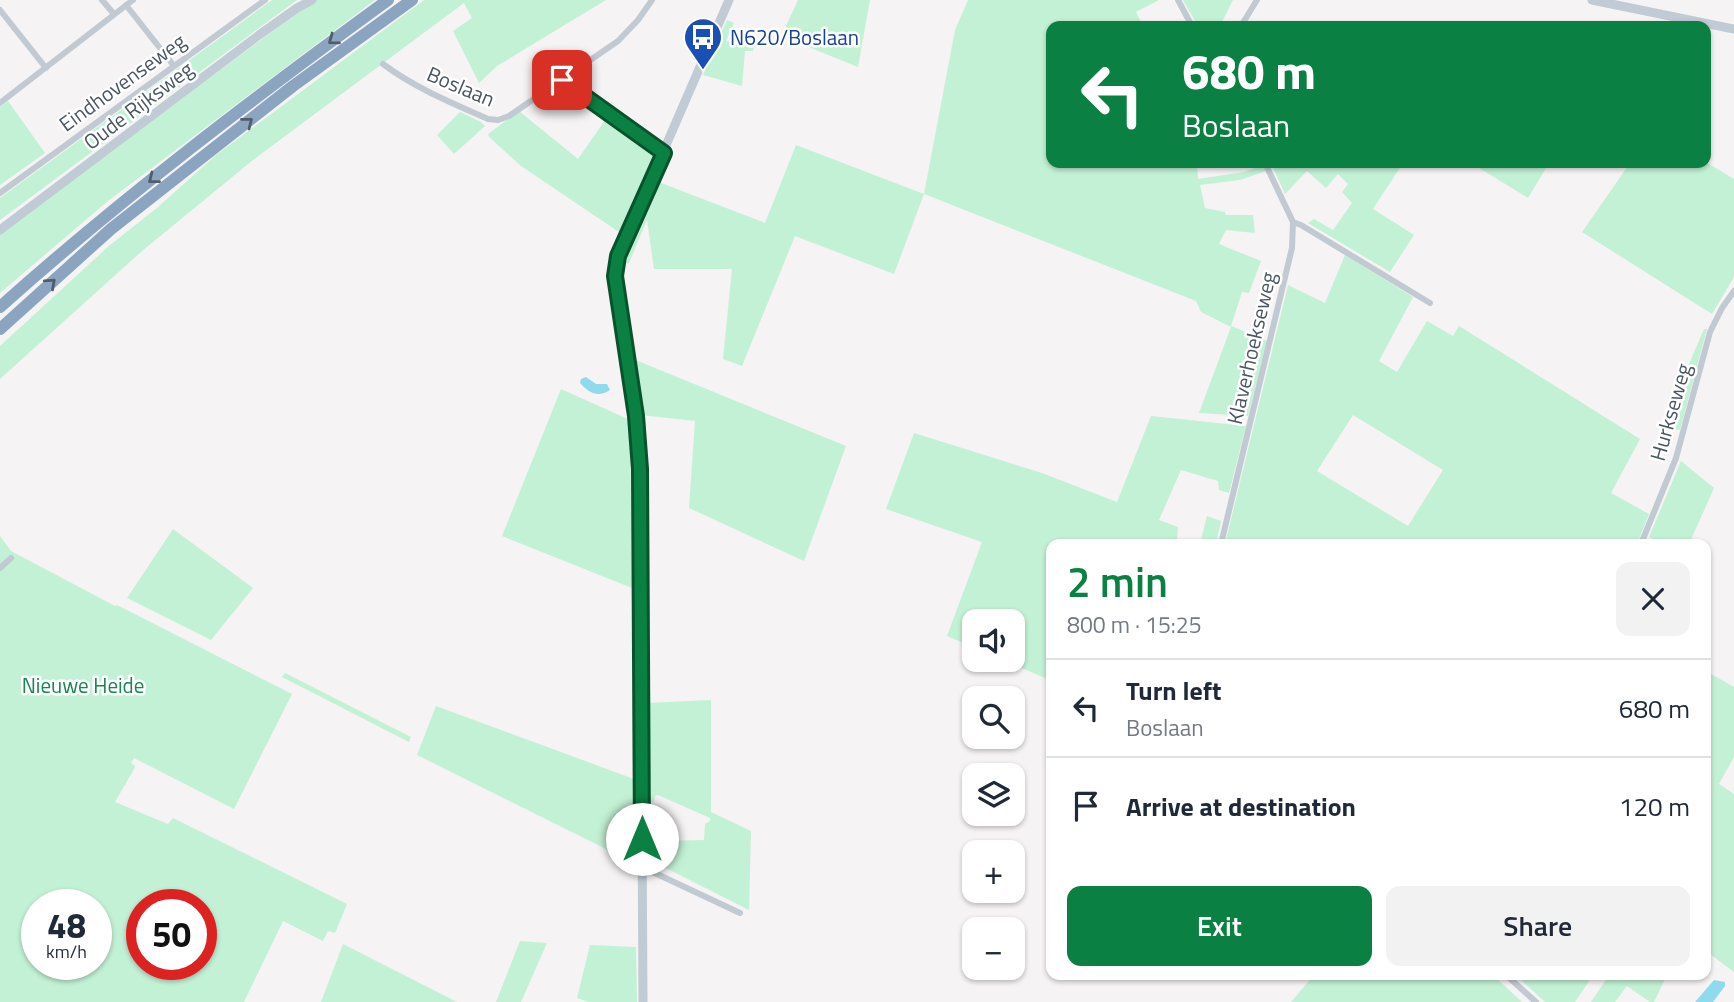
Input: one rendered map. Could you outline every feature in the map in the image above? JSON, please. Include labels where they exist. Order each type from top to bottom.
[{"type":"highway","points":[[0,307],[104,218],[285,75],[388,0]]},
{"type":"highway","points":[[0,329],[111,229],[293,86],[412,0]]},
{"type":"main road","name":"Oude Rijksweg","points":[[0,230],[300,4],[312,0]]},
{"type":"main road","points":[[643,1002],[640,469],[636,416],[615,276],[618,256],[729,0]]},
{"type":"main road","points":[[1592,0],[1695,21]]},
{"type":"main road","points":[[1711,24],[1734,29]]},
{"type":"street","points":[[102,0],[114,14]]},
{"type":"street","points":[[0,103],[133,0]]},
{"type":"street","name":"Eindhovenseweg","points":[[0,193],[265,0]]},
{"type":"street","name":"Boslaan","points":[[383,64],[400,77],[431,93],[488,119],[498,120],[509,116],[618,41],[652,0]]},
{"type":"street","points":[[1178,0],[1189,21]]},
{"type":"street","points":[[1244,21],[1257,0]]},
{"type":"street","points":[[126,5],[174,66]]},
{"type":"street","points":[[0,10],[2,19],[46,68]]},
{"type":"street","points":[[562,80],[664,153]]},
{"type":"street","points":[[1267,168],[1293,222],[1430,303]]},
{"type":"street","name":"Klaverhoekseweg","points":[[1222,539],[1292,248],[1293,222]]},
{"type":"street","name":"Hurkseweg","points":[[1643,539],[1676,458],[1710,332],[1734,291]]},
{"type":"street","points":[[0,568],[11,558]]},
{"type":"street","points":[[642,867],[740,913]]},
{"type":"street","points":[[1512,980],[1536,1002]]},
{"type":"green space","points":[[272,0],[297,0],[0,220],[0,198]]},
{"type":"green space","points":[[315,0],[375,0],[108,201],[0,293],[0,233]]},
{"type":"green space","points":[[424,0],[606,0],[497,66],[479,83],[453,31],[472,18],[464,3],[253,160],[142,251],[0,379],[0,346],[110,245],[157,208],[216,155]]},
{"type":"green space","points":[[798,0],[870,0],[858,67],[811,48],[814,40],[785,28]]},
{"type":"green space","points":[[968,0],[1159,0],[1136,12],[1140,21],[1046,21],[1046,168],[1197,168],[1198,179],[1264,168],[1266,171],[1240,180],[1200,185],[1205,208],[1225,212],[1226,215],[1253,215],[1255,233],[1226,230],[1219,244],[1261,261],[1249,293],[1242,292],[1231,326],[1267,341],[1248,416],[1199,413],[1231,327],[1201,312],[1196,301],[924,194],[955,30]]},
{"type":"green space","points":[[1183,0],[1233,0],[1222,21],[1195,21]]},
{"type":"green space","points":[[727,20],[734,23],[726,41],[754,48],[753,51],[745,51],[742,86],[703,75]]},
{"type":"green space","points":[[8,101],[45,153],[0,185],[0,107]]},
{"type":"green space","points":[[519,111],[578,159],[608,116],[656,152],[619,232],[521,166],[489,137],[488,134]]},
{"type":"green space","points":[[460,112],[485,126],[454,154],[437,135]]},
{"type":"green space","points":[[796,145],[924,194],[894,274],[795,236],[742,366],[723,359],[732,269],[654,269],[647,220],[629,263],[620,264],[656,181],[765,223]]},
{"type":"green space","points":[[1711,165],[1734,179],[1734,277],[1712,314],[1582,232],[1627,168],[1711,168]]},
{"type":"green space","points":[[1273,168],[1400,168],[1373,209],[1414,235],[1390,272],[1308,223],[1314,219],[1333,230],[1352,203],[1342,192],[1348,184],[1338,174],[1326,188],[1307,171],[1285,194]]},
{"type":"green space","points":[[1479,168],[1546,168],[1528,198]]},
{"type":"green space","points":[[1345,255],[1413,297],[1379,361],[1397,372],[1427,321],[1453,336],[1459,326],[1640,439],[1611,493],[1649,514],[1639,539],[1226,539],[1288,285],[1325,303]],"holes":[[[1353,415],[1443,470],[1408,526],[1317,471]]]},
{"type":"green space","points":[[1704,329],[1707,329],[1680,430],[1669,428],[1689,364]]},
{"type":"green space","points":[[633,359],[846,446],[804,561],[689,508],[695,421],[641,415]]},
{"type":"green space","points":[[561,389],[630,420],[632,588],[502,536]]},
{"type":"green space","points":[[1151,416],[1246,426],[1229,493],[1219,490],[1218,481],[1181,470],[1159,520],[1178,527],[1177,539],[1046,539],[1046,678],[1025,669],[1025,609],[962,609],[962,642],[947,636],[982,542],[886,509],[914,433],[1042,473],[1117,502]]},
{"type":"green space","points":[[1681,461],[1714,488],[1691,539],[1649,537]]},
{"type":"green space","points":[[1207,516],[1221,521],[1217,539],[1201,539]]},
{"type":"green space","points":[[173,529],[253,588],[211,640],[127,598]]},
{"type":"green space","name":"Nieuwe Heide","points":[[0,536],[11,551],[292,694],[234,809],[134,758],[131,763],[135,766],[134,769],[115,802],[168,824],[173,818],[347,904],[335,933],[328,931],[323,941],[283,921],[244,1002],[0,1002]]},
{"type":"green space","points":[[285,673],[411,737],[409,742],[282,677]]},
{"type":"green space","points":[[1711,674],[1734,687],[1734,757],[1719,784],[1734,794],[1734,972],[1711,955]]},
{"type":"green space","points":[[711,700],[711,812],[751,831],[749,910],[648,859],[651,855],[668,861],[664,841],[704,840],[705,824],[710,818],[658,795],[655,796],[654,802],[647,801],[647,703]]},
{"type":"green space","points":[[436,706],[634,779],[635,857],[618,855],[417,755]]},
{"type":"green space","points":[[520,941],[547,943],[521,1002],[496,1002]]},
{"type":"green space","points":[[343,944],[457,1002],[321,1002]]},
{"type":"green space","points":[[590,945],[636,947],[637,1002],[589,1002],[577,998]]},
{"type":"green space","points":[[1310,980],[1498,980],[1522,1002],[1291,1002]]},
{"type":"green space","points":[[1521,980],[1590,980],[1575,1002],[1545,1002]]},
{"type":"green space","points":[[1606,980],[1665,980],[1654,1002],[1627,986],[1615,1002],[1591,1002]]},
{"type":"water","points":[[586,377],[596,384],[607,384],[610,390],[602,394],[590,392],[580,383],[581,379]]},
{"type":"water","points":[[1714,980],[1725,982],[1725,986],[1713,1002],[1695,1002]]},
{"type":"place","name":"N620/Boslaan","points":[[703,71]]},
{"type":"route","points":[[562,80],[664,153],[615,266],[636,416],[640,469],[642,839]]}]
